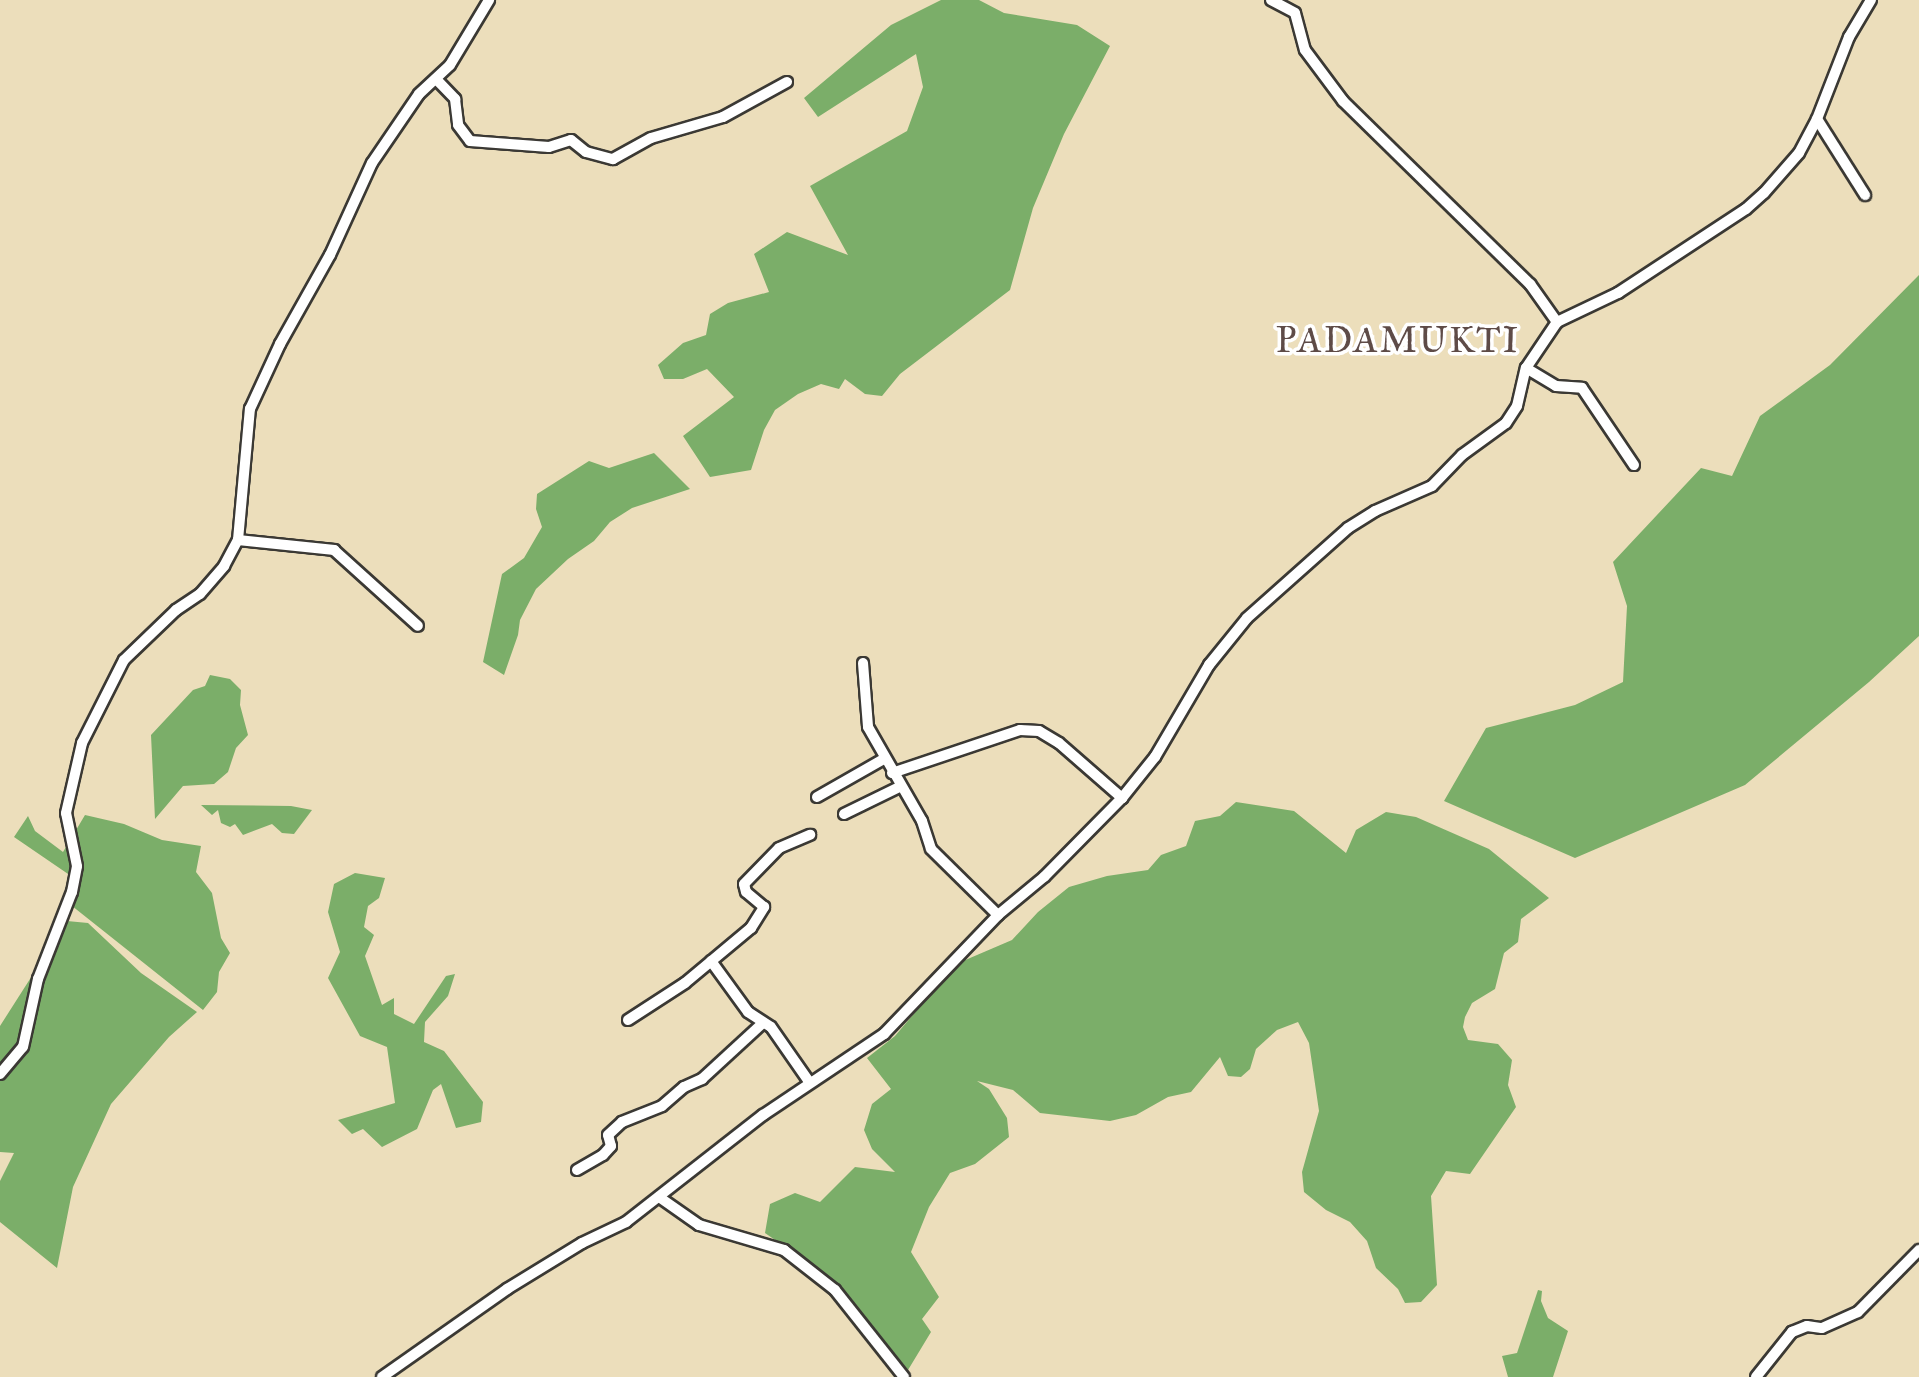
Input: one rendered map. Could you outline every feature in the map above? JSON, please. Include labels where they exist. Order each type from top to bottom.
[{"type":"street","points":[[0,1074],[23,1047],[38,979],[72,892],[77,866],[66,813],[82,743],[124,660],[176,610],[200,594],[224,566],[238,540],[250,409],[372,163],[409,107],[455,57],[489,0]]},
{"type":"street","points":[[1271,0],[1295,13],[1305,50],[1343,101],[1530,284],[1557,322]]},
{"type":"street","points":[[382,1377],[507,1289],[582,1243],[626,1222],[763,1115],[884,1034],[998,915],[1044,877],[1122,798],[1155,757],[1209,665],[1247,618],[1348,528],[1375,511],[1432,486],[1462,455],[1506,423],[1517,406],[1526,368],[1557,322],[1618,293],[1746,209],[1791,164],[1817,119],[1849,37],[1871,0]]},
{"type":"street","points":[[436,79],[455,99],[458,125],[470,141],[549,147],[571,140],[591,154],[613,159],[651,138],[723,117],[787,82]]},
{"type":"street","points":[[1817,119],[1865,195]]},
{"type":"street","points":[[1526,368],[1556,386],[1582,388],[1634,465]]},
{"type":"street","points":[[238,540],[334,550],[418,626]]},
{"type":"street","points":[[863,663],[867,724],[899,787],[922,821],[931,849],[998,915]]},
{"type":"street","points":[[892,773],[1020,730],[1039,731],[1059,743],[1122,798]]},
{"type":"street","points":[[817,797],[884,759]]},
{"type":"street","points":[[844,814],[899,787]]},
{"type":"street","points":[[628,1020],[685,983],[751,928],[763,911],[763,905],[746,892],[744,884],[779,848],[810,835]]},
{"type":"street","points":[[711,961],[748,1012],[771,1027],[810,1083]]},
{"type":"street","points":[[577,1170],[603,1155],[611,1146],[608,1135],[622,1122],[662,1106],[684,1087],[702,1079],[763,1023]]},
{"type":"street","points":[[659,1197],[699,1225],[784,1250],[835,1290],[904,1377]]},
{"type":"street","points":[[1756,1377],[1792,1332],[1807,1326],[1822,1328],[1858,1312],[1919,1250]]},
{"type":"green space","points":[[941,0],[979,0],[1004,13],[1077,25],[1110,46],[1064,134],[1033,208],[1010,290],[900,374],[882,396],[865,394],[845,379],[839,389],[821,384],[798,394],[775,410],[764,430],[751,470],[710,477],[683,436],[734,397],[707,369],[683,379],[664,379],[658,365],[683,343],[706,335],[710,314],[728,303],[769,292],[754,254],[787,232],[848,255],[810,186],[907,131],[923,87],[916,54],[818,117],[804,98],[891,25]]},
{"type":"green space","points":[[1919,275],[1919,636],[1869,682],[1745,785],[1575,858],[1444,801],[1486,728],[1575,705],[1623,682],[1627,606],[1613,562],[1701,468],[1732,476],[1760,416],[1830,365]]},
{"type":"green space","points":[[654,453],[690,489],[632,508],[610,522],[594,541],[568,559],[536,589],[520,620],[504,675],[483,662],[502,574],[524,558],[542,527],[536,509],[537,494],[589,461],[609,468]]},
{"type":"green space","points":[[210,675],[230,679],[241,690],[240,705],[248,735],[236,748],[228,772],[214,784],[183,786],[155,819],[151,735],[193,690],[205,686]]},
{"type":"green space","points":[[1236,802],[1294,811],[1346,853],[1356,830],[1386,812],[1416,817],[1489,849],[1549,898],[1521,919],[1518,942],[1504,953],[1495,989],[1472,1003],[1465,1017],[1463,1027],[1468,1040],[1498,1044],[1512,1060],[1508,1085],[1516,1107],[1470,1174],[1446,1171],[1431,1196],[1437,1285],[1421,1302],[1405,1303],[1398,1289],[1376,1268],[1367,1241],[1350,1222],[1326,1210],[1304,1192],[1302,1172],[1319,1111],[1309,1043],[1298,1022],[1277,1030],[1256,1049],[1250,1069],[1241,1077],[1228,1076],[1220,1057],[1191,1092],[1168,1097],[1136,1115],[1110,1121],[1040,1113],[1013,1090],[977,1081],[989,1089],[1007,1118],[1009,1137],[975,1164],[950,1173],[929,1207],[911,1252],[939,1297],[922,1319],[931,1332],[908,1370],[820,1271],[765,1233],[770,1204],[795,1193],[820,1202],[855,1167],[895,1172],[872,1149],[864,1130],[872,1104],[891,1089],[867,1058],[895,1036],[956,964],[1012,940],[1038,912],[1069,887],[1107,876],[1148,870],[1161,855],[1186,846],[1195,821],[1220,816]]},
{"type":"green space","points":[[201,805],[291,806],[312,810],[294,834],[282,833],[272,824],[243,835],[235,824],[230,827],[221,823],[218,810],[212,815]]},
{"type":"green space","points":[[85,815],[124,824],[162,840],[201,846],[196,872],[212,893],[221,938],[230,953],[219,972],[217,992],[203,1010],[62,898],[71,876],[14,837],[28,816],[35,831],[63,852]]},
{"type":"green space","points":[[355,873],[385,878],[379,898],[368,906],[364,927],[374,935],[365,956],[382,1005],[394,998],[394,1014],[414,1024],[446,976],[455,974],[448,996],[425,1022],[424,1042],[444,1051],[483,1102],[481,1122],[456,1128],[441,1084],[433,1090],[417,1129],[382,1147],[363,1129],[352,1134],[338,1120],[395,1103],[387,1047],[360,1036],[328,978],[340,952],[328,912],[334,884]]},
{"type":"green space","points":[[67,921],[88,923],[141,973],[197,1012],[169,1037],[111,1104],[73,1187],[57,1268],[0,1222],[0,1181],[14,1153],[0,1152],[0,1026]]},
{"type":"green space","points":[[1538,1290],[1542,1291],[1541,1301],[1548,1318],[1568,1331],[1553,1377],[1508,1377],[1502,1356],[1517,1353]]},
{"type":"district","name":"PADAMUKTI","points":[[1398,341]]}]
